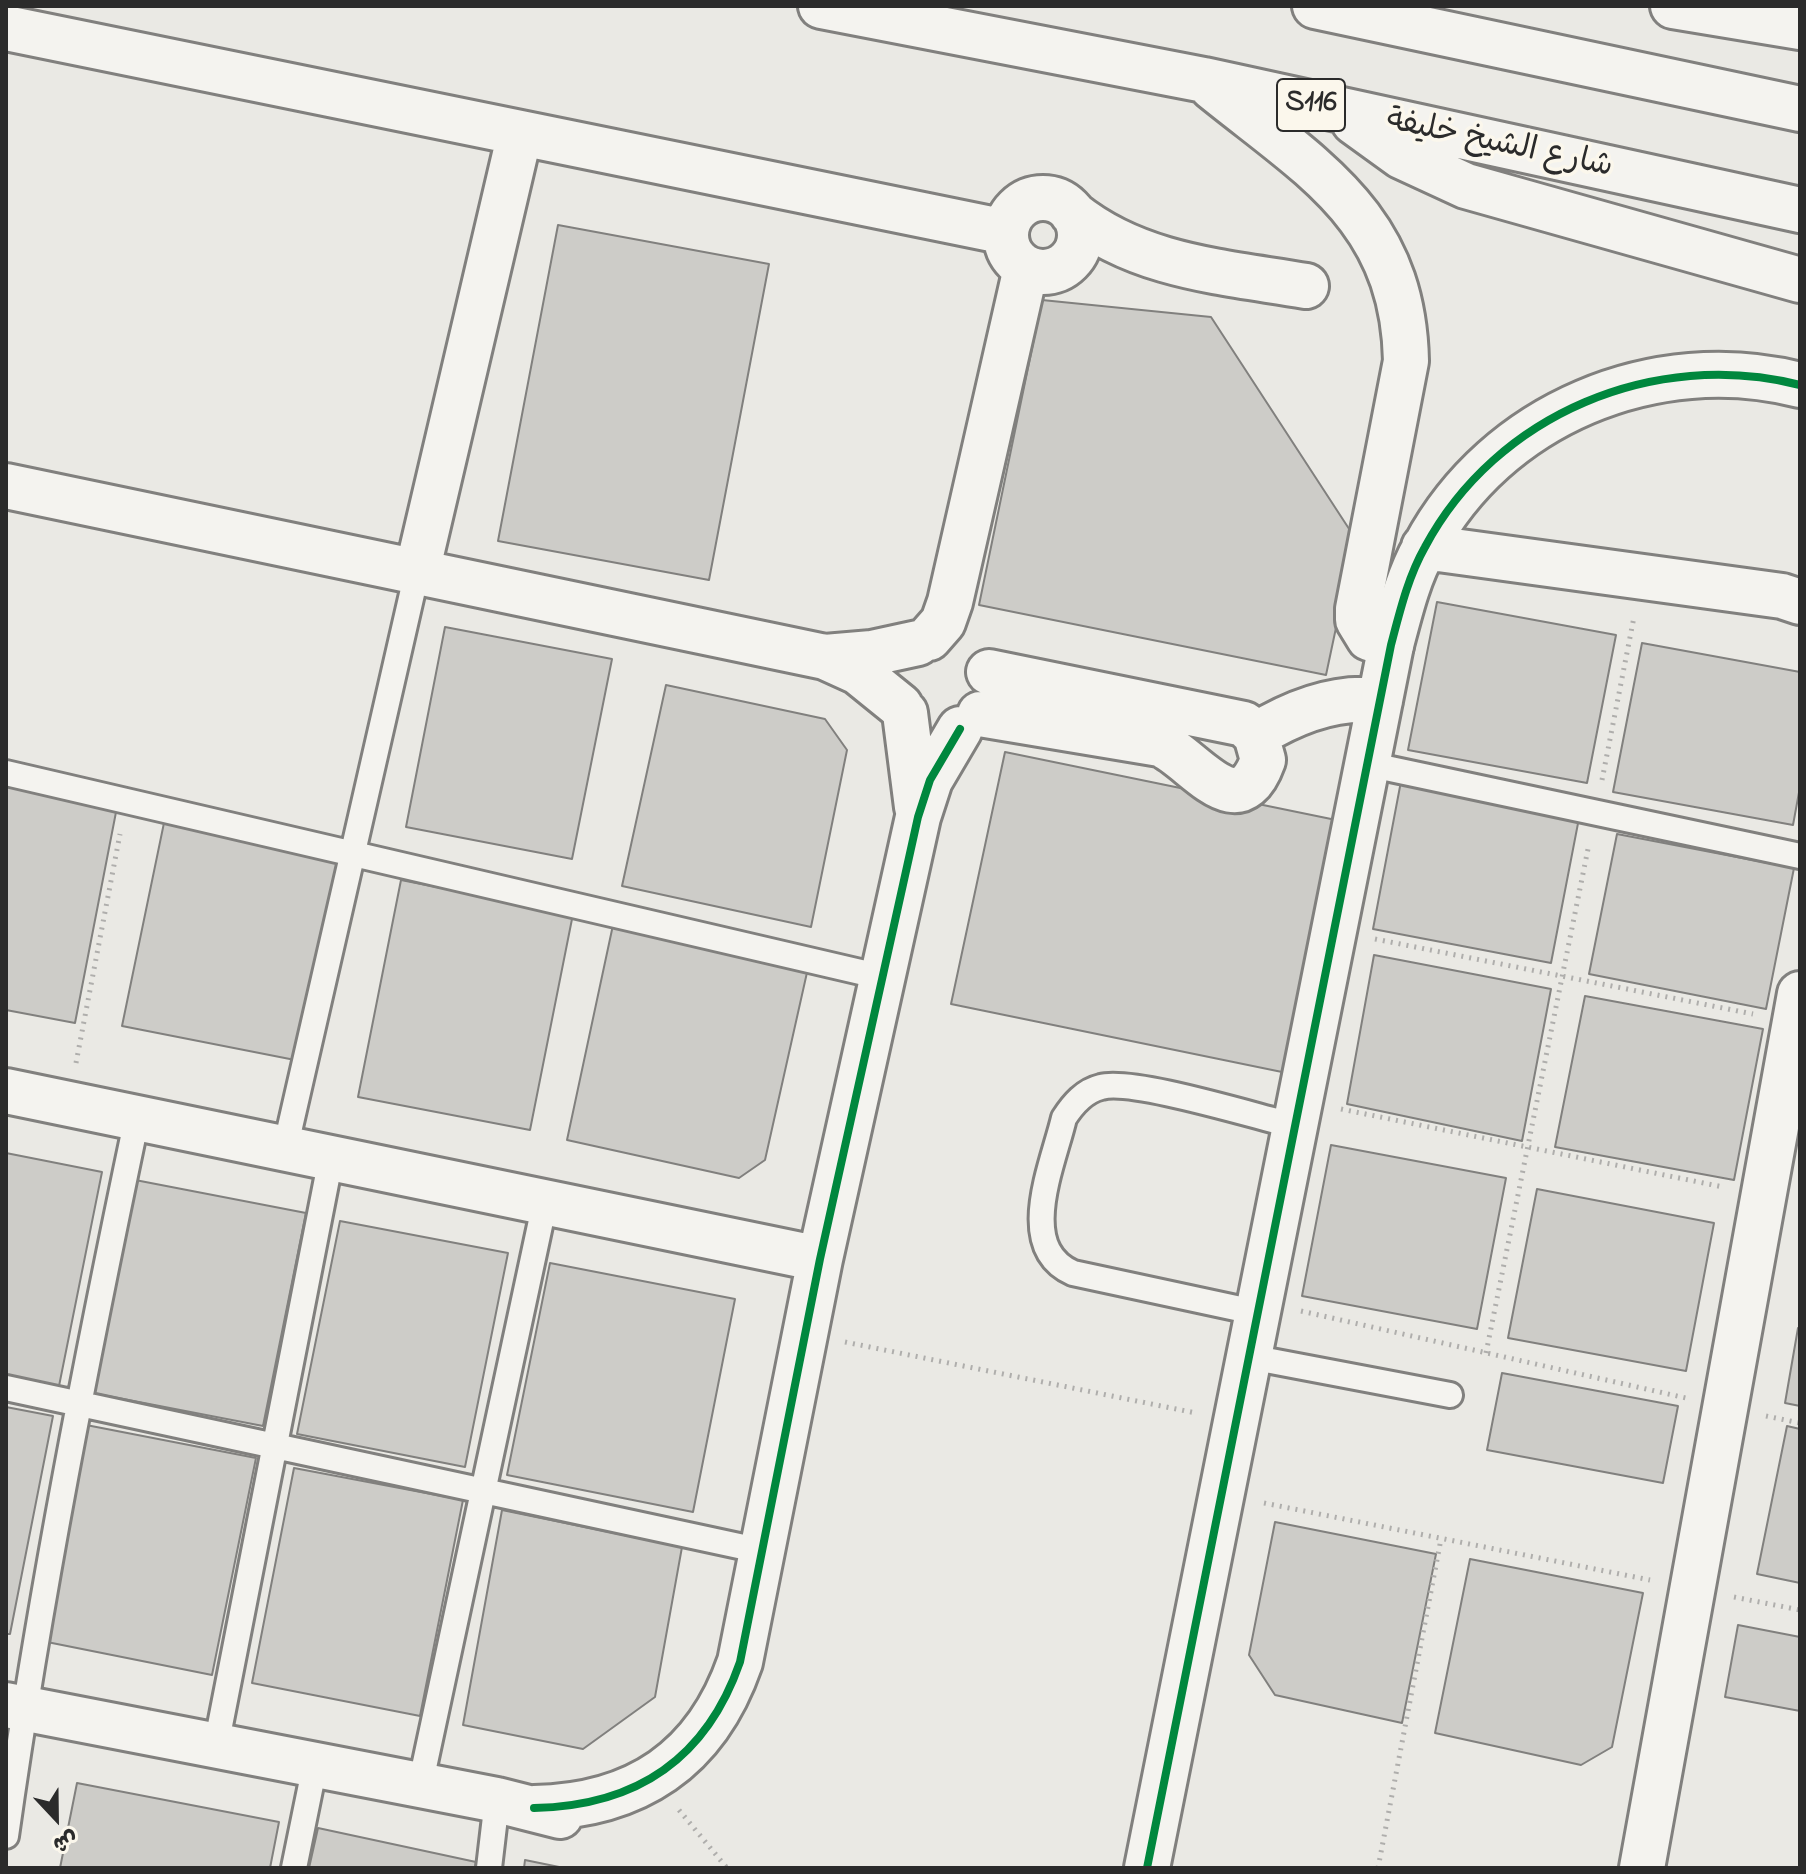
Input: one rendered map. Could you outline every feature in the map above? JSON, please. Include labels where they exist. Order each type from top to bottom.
[{"type":"main road","name":"شارع الشيخ خليفة","points":[[821,6],[1204,80],[1800,210]]},
{"type":"main road","points":[[1315,6],[1800,109]]},
{"type":"main road","points":[[1673,6],[1789,20]]},
{"type":"main road","points":[[6,28],[520,133],[1031,256],[1155,259],[1306,286]]},
{"type":"main road","points":[[1204,80],[1337,189],[1362,218],[1383,250],[1397,286],[1405,323],[1406,361],[1358,609],[1358,620],[1369,638],[1391,645]]},
{"type":"main road","points":[[1343,112],[1401,156],[1466,186],[1800,280]]},
{"type":"main road","points":[[417,572],[520,133]]},
{"type":"main road","points":[[918,817],[916,775],[895,678],[899,664],[924,641],[947,612],[1031,256],[1016,209],[1039,198],[1063,204],[1120,245],[1155,259]]},
{"type":"main road","points":[[1031,256],[1078,249],[1078,224],[1072,213]]},
{"type":"main road","points":[[1147,1868],[1391,645],[1404,595],[1424,547],[1453,503],[1487,465],[1528,431],[1573,406],[1622,387],[1673,376],[1725,373],[1800,385]]},
{"type":"main road","points":[[6,486],[825,657],[858,672],[930,730],[970,721],[1160,744],[1172,749],[1210,783],[1222,789],[1236,789],[1259,773],[1263,760],[1256,735],[1244,724],[989,672]]},
{"type":"main road","points":[[1424,547],[1782,596],[1800,602]]},
{"type":"main road","points":[[15,1706],[515,1804],[567,1818],[603,1821],[638,1815],[670,1801],[696,1780],[717,1755],[732,1726],[740,1694],[740,1662],[820,1259],[918,817],[930,780],[991,687],[989,672],[973,646],[944,636],[872,653],[825,657]]},
{"type":"main road","points":[[1256,735],[1280,721],[1332,704],[1380,701]]},
{"type":"main road","points":[[1642,1868],[1725,1407],[1781,1199],[1798,1013]]},
{"type":"main road","points":[[6,1091],[820,1259]]},
{"type":"main road","points":[[515,1804],[594,1803],[650,1780],[675,1762],[715,1717],[740,1662]]},
{"type":"lane","points":[[285,1149],[417,572]]},
{"type":"lane","points":[[1367,764],[1800,856]]},
{"type":"lane","points":[[6,773],[882,977]]},
{"type":"lane","points":[[1260,1307],[1073,1273],[1060,1267],[1044,1247],[1040,1221],[1064,1118],[1072,1105],[1097,1087],[1127,1086],[1299,1113]]},
{"type":"lane","points":[[6,1836],[15,1706],[137,1118]]},
{"type":"lane","points":[[216,1746],[331,1158]]},
{"type":"lane","points":[[420,1786],[545,1202]]},
{"type":"lane","points":[[1250,1357],[1450,1395]]},
{"type":"lane","points":[[6,1388],[762,1551]]},
{"type":"lane","points":[[294,1868],[315,1765]]},
{"type":"lane","points":[[489,1868],[515,1804]]},
{"type":"path","points":[[1486,1353],[1643,577]]},
{"type":"path","points":[[68,1104],[126,801]]},
{"type":"path","points":[[1334,931],[1562,976],[1798,1013]]},
{"type":"path","points":[[1299,1113],[1527,1147],[1781,1199]]},
{"type":"path","points":[[1260,1307],[1486,1353],[1800,1423]]},
{"type":"path","points":[[805,1334],[1237,1421]]},
{"type":"path","points":[[1222,1495],[1800,1610]]},
{"type":"path","points":[[1378,1868],[1441,1539]]},
{"type":"path","points":[[670,1801],[727,1868]]},
{"type":"building","points":[[558,225],[769,264],[709,580],[498,541]]},
{"type":"building","points":[[1042,300],[1211,317],[1355,538],[1326,675],[979,605]]},
{"type":"building","points":[[1437,602],[1616,635],[1587,783],[1408,750]]},
{"type":"building","points":[[445,627],[612,659],[572,859],[406,827]]},
{"type":"building","points":[[1642,643],[1800,672],[1800,787],[1793,825],[1613,792]]},
{"type":"building","points":[[666,685],[825,719],[847,750],[811,927],[622,886]]},
{"type":"building","points":[[1005,752],[1336,820],[1282,1072],[951,1004]]},
{"type":"building","points":[[1402,776],[1580,813],[1551,963],[1373,929]]},
{"type":"building","points":[[6,786],[117,807],[75,1023],[6,1010]]},
{"type":"building","points":[[165,818],[342,853],[300,1061],[122,1026]]},
{"type":"building","points":[[1617,834],[1794,868],[1766,1009],[1589,974]]},
{"type":"building","points":[[401,880],[573,914],[530,1130],[358,1097]]},
{"type":"building","points":[[613,925],[808,968],[765,1160],[739,1178],[567,1140]]},
{"type":"building","points":[[1374,955],[1551,989],[1522,1141],[1347,1104]]},
{"type":"building","points":[[1585,996],[1763,1029],[1734,1180],[1555,1147]]},
{"type":"building","points":[[1331,1145],[1506,1178],[1477,1329],[1302,1296]]},
{"type":"building","points":[[6,1153],[102,1172],[59,1386],[6,1376]]},
{"type":"building","points":[[130,1179],[306,1213],[263,1426],[87,1392]]},
{"type":"building","points":[[1537,1189],[1714,1223],[1686,1371],[1508,1338]]},
{"type":"building","points":[[340,1221],[508,1253],[465,1467],[297,1434]]},
{"type":"building","points":[[550,1263],[735,1299],[693,1512],[507,1475]]},
{"type":"building","points":[[1800,1329],[1800,1406],[1785,1403]]},
{"type":"building","points":[[1502,1373],[1678,1406],[1663,1483],[1487,1450]]},
{"type":"building","points":[[6,1407],[53,1416],[10,1634],[6,1634]]},
{"type":"building","points":[[81,1424],[256,1458],[212,1675],[37,1640]]},
{"type":"building","points":[[1787,1426],[1800,1429],[1800,1583],[1757,1574]]},
{"type":"building","points":[[294,1468],[463,1500],[420,1716],[252,1683]]},
{"type":"building","points":[[502,1510],[682,1547],[655,1697],[583,1749],[463,1725]]},
{"type":"building","points":[[1275,1522],[1436,1554],[1402,1723],[1275,1695],[1249,1655]]},
{"type":"building","points":[[1470,1559],[1643,1593],[1612,1747],[1581,1765],[1435,1733]]},
{"type":"building","points":[[1738,1625],[1800,1637],[1800,1711],[1725,1697]]},
{"type":"building","points":[[77,1783],[279,1822],[270,1868],[60,1868]]},
{"type":"building","points":[[318,1828],[476,1862],[475,1868],[309,1868]]},
{"type":"building","points":[[525,1860],[564,1868],[524,1868]]},
{"type":"cycle path","points":[[1147,1868],[1391,645],[1414,570],[1425,547],[1456,500],[1493,460],[1537,428],[1585,402],[1636,385],[1690,376],[1745,376],[1800,385]]},
{"type":"cycle path","points":[[534,1808],[604,1798],[635,1787],[662,1771],[687,1751],[708,1726],[726,1696],[740,1662],[820,1259],[918,817],[930,780],[960,729]]}]
